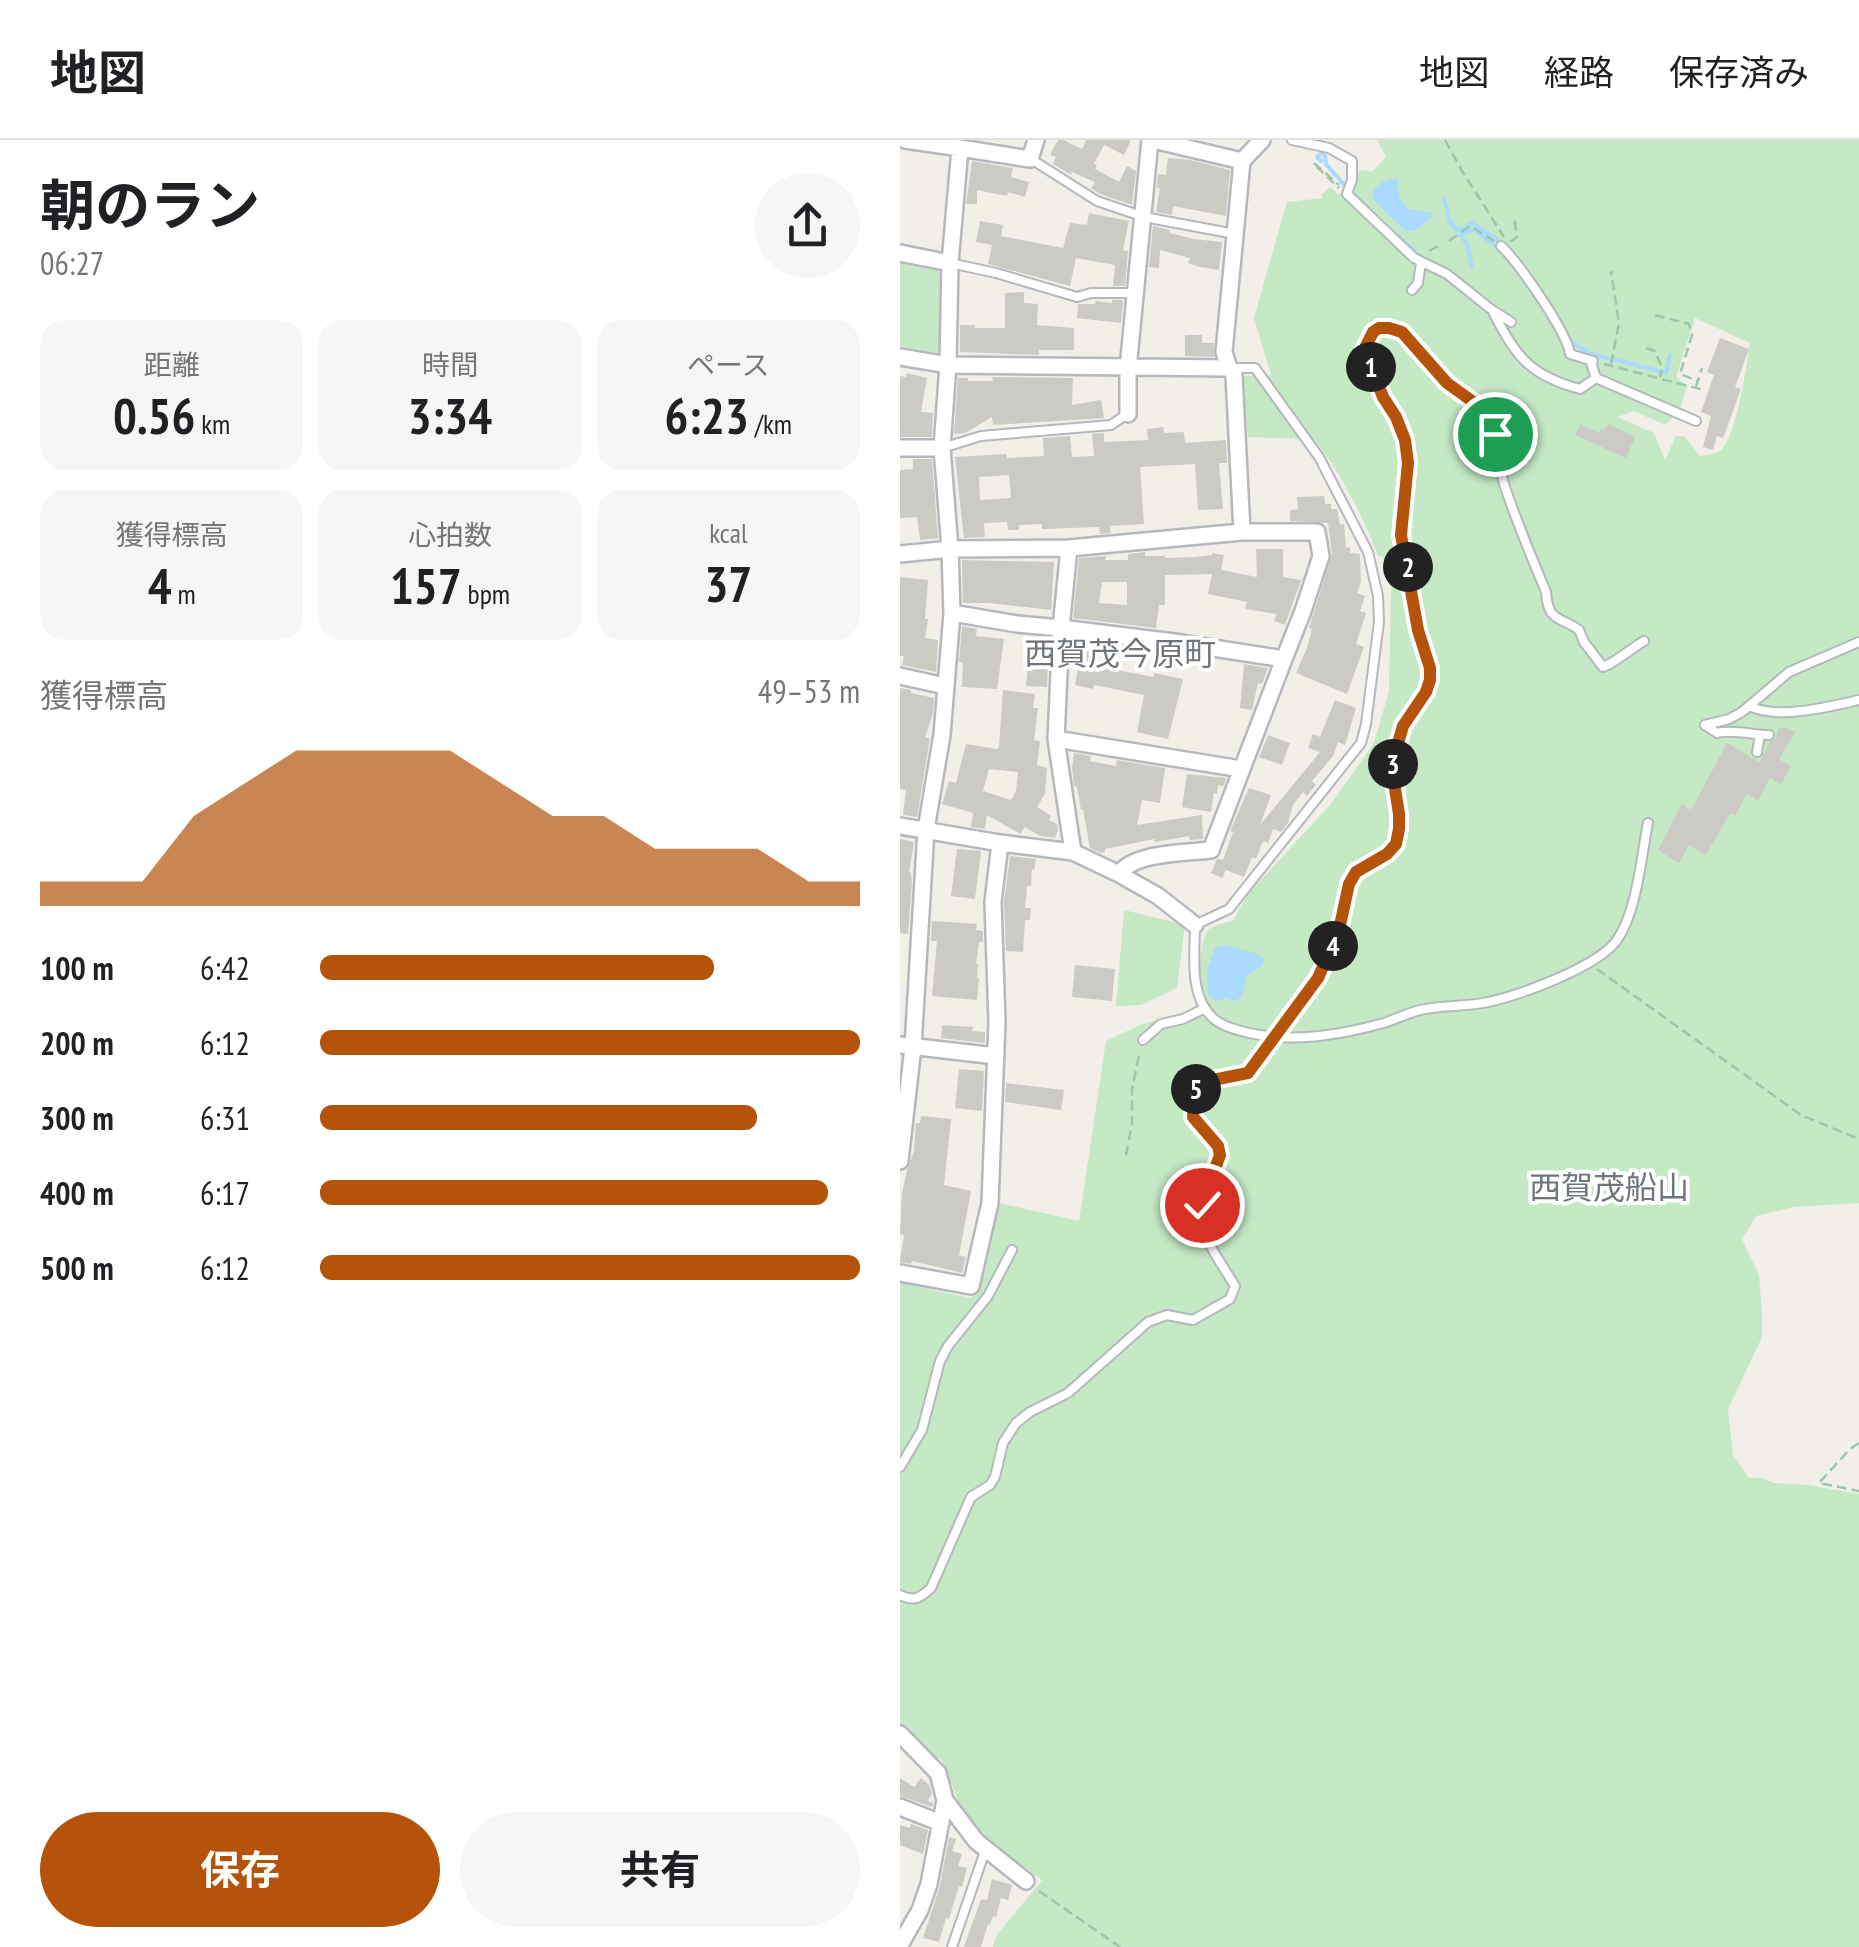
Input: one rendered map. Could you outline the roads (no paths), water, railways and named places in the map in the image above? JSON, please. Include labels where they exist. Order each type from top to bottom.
[{"type":"street","points":[[905,140],[1030,159],[1036,140]]},
{"type":"street","points":[[1128,414],[1134,294],[1152,140],[1242,161]]},
{"type":"street","points":[[1242,532],[1234,375],[1224,352],[1242,161],[1262,140]]},
{"type":"street","points":[[900,1162],[906,1046],[926,829],[942,735],[952,613],[942,448],[950,263],[960,148]]},
{"type":"street","points":[[900,253],[950,263]]},
{"type":"street","points":[[900,357],[948,365],[1230,368]]},
{"type":"street","points":[[900,448],[942,448]]},
{"type":"street","points":[[900,554],[1069,548],[1242,532],[1317,532],[1321,556],[1304,611],[1211,850],[1137,860],[1126,864],[1119,874]]},
{"type":"street","points":[[1069,548],[1056,739],[1073,852]]},
{"type":"street","points":[[952,613],[1284,660]]},
{"type":"street","points":[[900,676],[945,686]]},
{"type":"street","points":[[1056,739],[1241,768]]},
{"type":"street","points":[[900,826],[1073,852],[1158,896],[1195,925]]},
{"type":"street","points":[[900,1273],[971,1286],[990,1203],[996,1056],[994,902],[1000,843]]},
{"type":"street","points":[[906,1046],[996,1056]]},
{"type":"street","points":[[900,1734],[938,1774],[944,1800],[930,1884],[900,1945]]},
{"type":"street","points":[[944,1800],[985,1851],[1026,1881]]},
{"type":"street","points":[[900,1807],[940,1823]]},
{"type":"lane","points":[[1292,140],[1329,148],[1352,161],[1347,193],[1418,260],[1470,290],[1510,322]]},
{"type":"lane","points":[[1030,159],[1097,201],[1144,216],[1235,234]]},
{"type":"lane","points":[[1504,245],[1552,316],[1570,354],[1592,360],[1596,378]]},
{"type":"lane","points":[[1412,290],[1418,283],[1418,260]]},
{"type":"lane","points":[[950,263],[1077,296],[1134,294]]},
{"type":"lane","points":[[1492,310],[1525,364],[1554,382],[1580,390],[1596,378]]},
{"type":"lane","points":[[900,1595],[920,1598],[931,1588],[971,1497],[995,1477],[1003,1443],[1016,1423],[1068,1393],[1148,1322],[1167,1315],[1192,1320],[1230,1299],[1235,1286],[1209,1243],[1199,1214],[1220,1155],[1218,1146],[1193,1117],[1197,1086],[1248,1073],[1318,978],[1334,944],[1349,884],[1356,872],[1387,854],[1396,844],[1399,814],[1392,770],[1396,750],[1403,726],[1430,680],[1401,535],[1408,463],[1405,440],[1383,397],[1365,348],[1373,332],[1389,328],[1402,332],[1447,383],[1483,409],[1495,434],[1504,485],[1553,616],[1579,630],[1603,666],[1644,641]]},
{"type":"lane","points":[[1230,368],[1256,368],[1319,457],[1368,552],[1378,596],[1379,622],[1361,743],[1229,910],[1195,925],[1194,978],[1213,1018],[1257,1034],[1300,1038],[1330,1035],[1421,1010],[1488,1002],[1588,964],[1616,942],[1630,914],[1648,823]]},
{"type":"lane","points":[[1596,378],[1696,421]]},
{"type":"lane","points":[[942,448],[981,436],[1111,425],[1128,414]]},
{"type":"lane","points":[[1757,752],[1765,735],[1716,733],[1706,725],[1749,706],[1790,672],[1859,642]]},
{"type":"lane","points":[[1749,706],[1772,713],[1826,708],[1859,700]]},
{"type":"lane","points":[[1143,1040],[1162,1024],[1205,1008]]},
{"type":"lane","points":[[900,1467],[922,1430],[931,1388],[948,1346],[988,1296],[1012,1250]]},
{"type":"lane","points":[[952,1947],[985,1851]]},
{"type":"water","points":[[1397,179],[1399,196],[1407,209],[1433,213],[1413,231],[1405,231],[1372,198],[1378,185]]},
{"type":"water","points":[[1225,945],[1264,958],[1262,966],[1246,976],[1242,996],[1235,1001],[1216,1001],[1208,994],[1207,970],[1215,948]]},
{"type":"waterway","points":[[1324,150],[1326,164],[1346,187]]},
{"type":"waterway","points":[[1321,161],[1317,157],[1324,150]]},
{"type":"waterway","points":[[1352,193],[1366,207]]},
{"type":"waterway","points":[[1444,198],[1450,222],[1457,230]]},
{"type":"waterway","points":[[1458,231],[1472,223],[1502,243]]},
{"type":"waterway","points":[[1387,227],[1414,250]]},
{"type":"waterway","points":[[1461,236],[1474,230],[1498,248]]},
{"type":"waterway","points":[[1460,235],[1467,244],[1472,267]]},
{"type":"waterway","points":[[1569,341],[1610,359]]},
{"type":"waterway","points":[[1613,359],[1666,373],[1670,355]]},
{"type":"district","name":"西賀茂今原町","points":[[1120,653]]},
{"type":"district","name":"西賀茂船山","points":[[1609,1187]]}]
